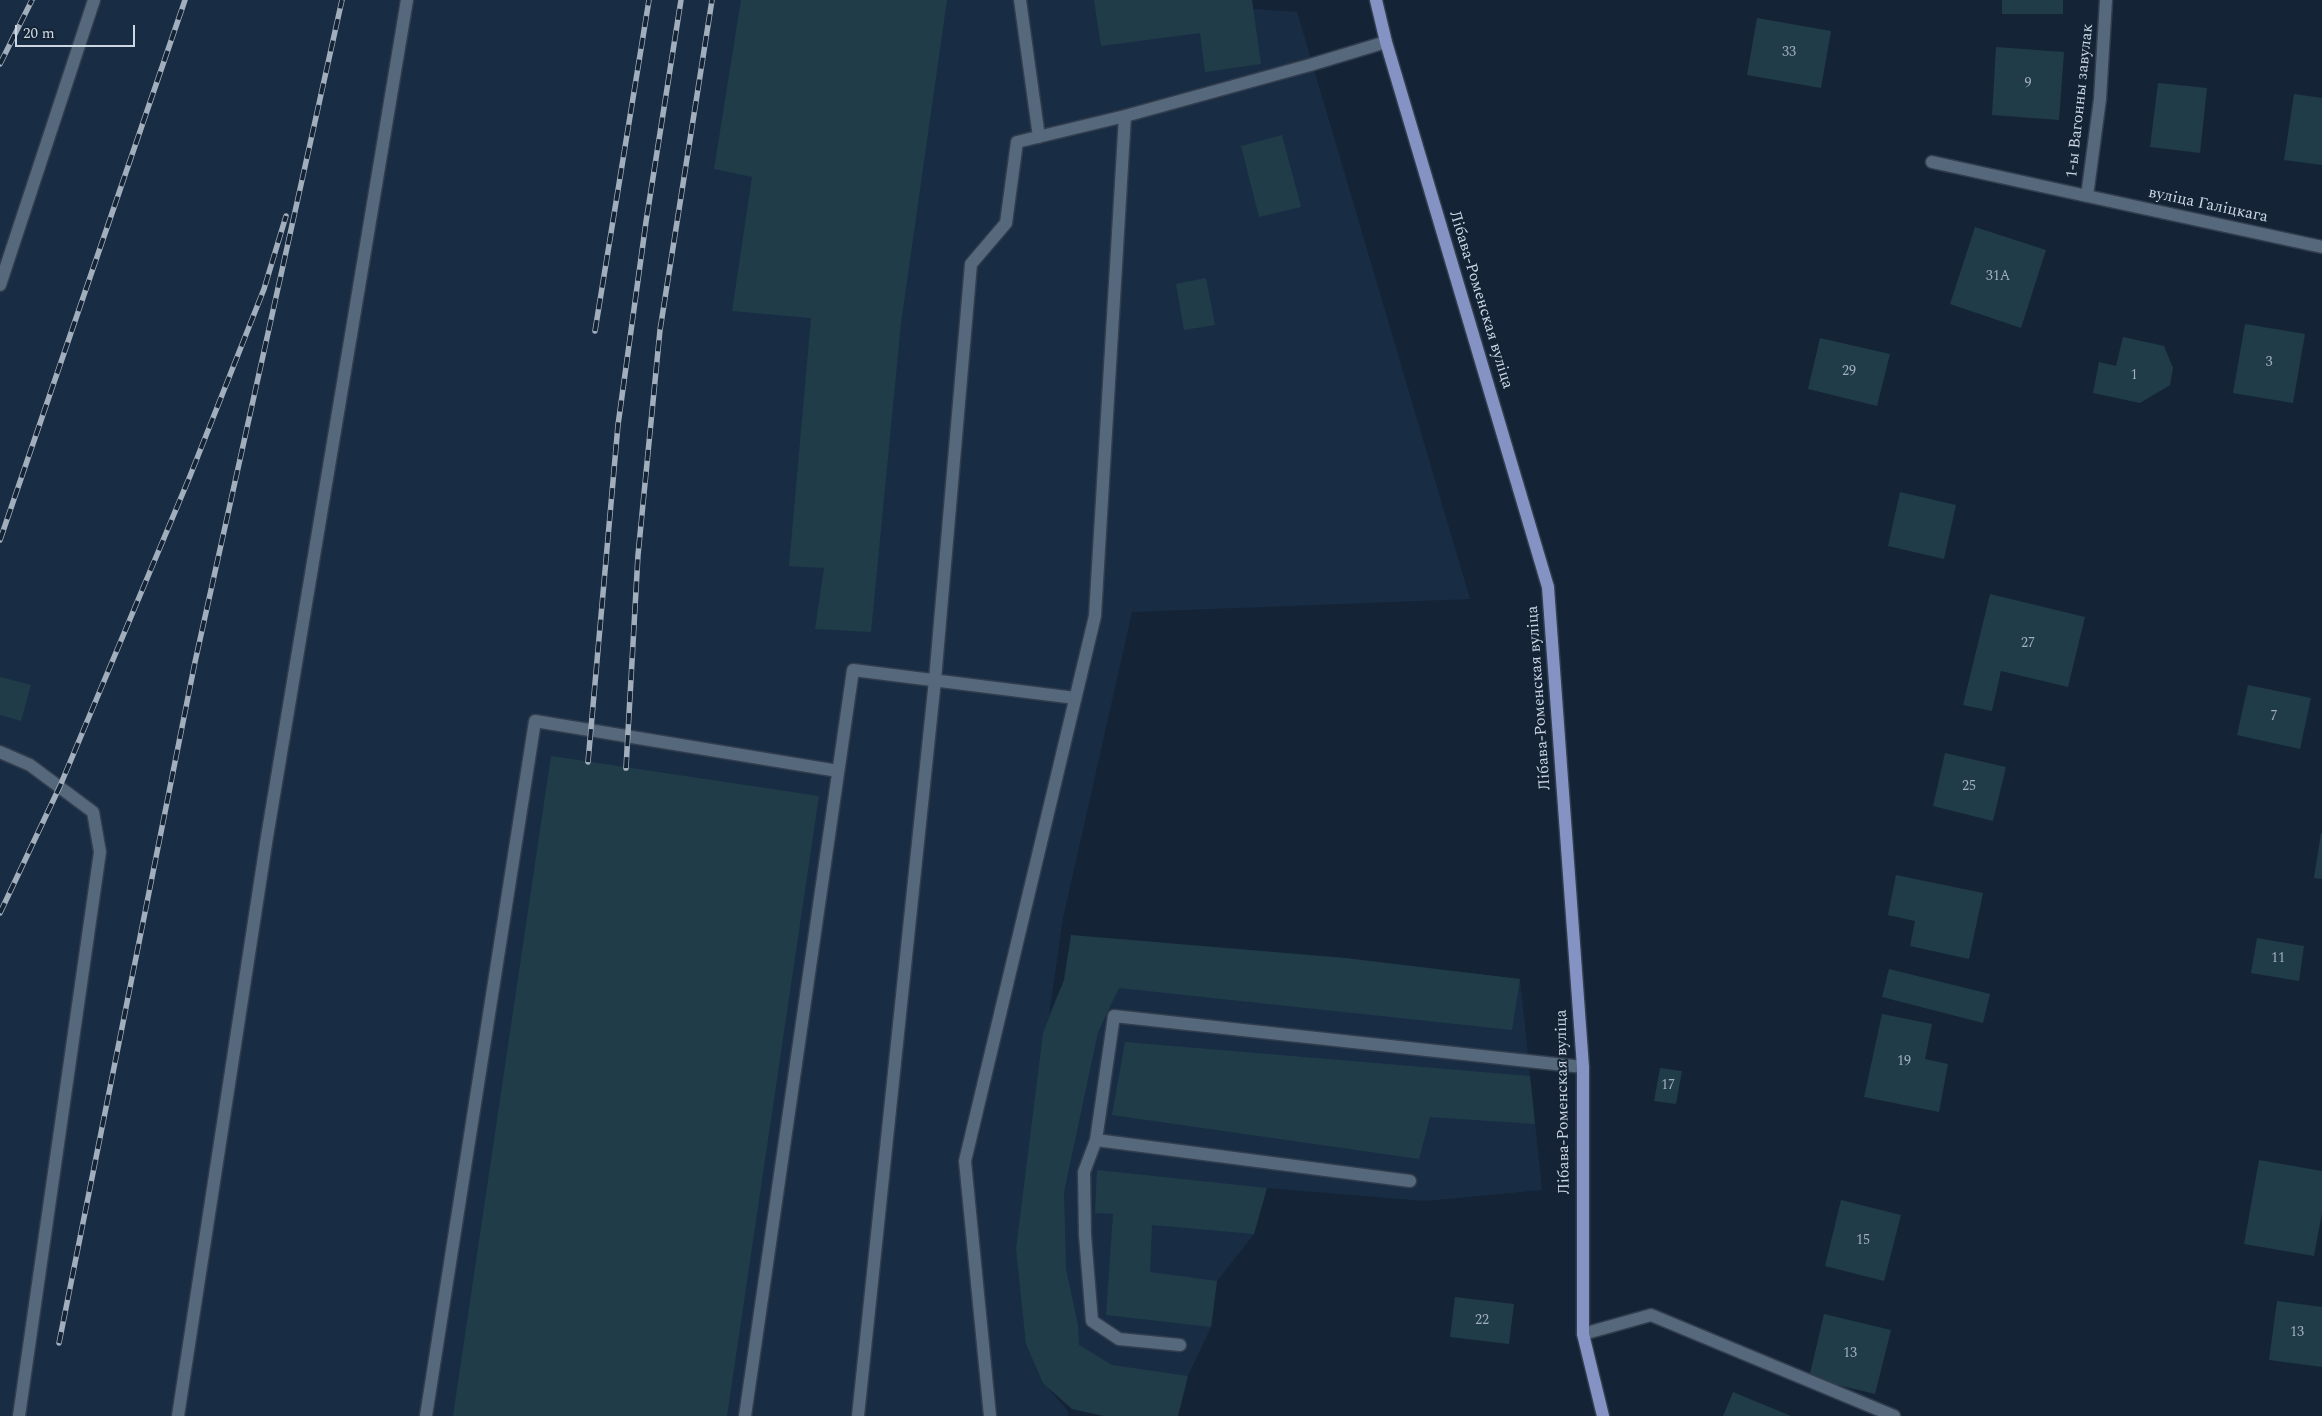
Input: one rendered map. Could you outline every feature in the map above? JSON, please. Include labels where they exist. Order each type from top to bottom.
[{"type":"main road","name":"Лібава-Роменская вуліца","points":[[1376,0],[1386,42],[1548,587],[1583,1067],[1583,1334],[1603,1416]]},
{"type":"street","points":[[0,285],[94,0]]},
{"type":"street","points":[[178,1416],[267,837],[407,0]]},
{"type":"street","points":[[1020,0],[1039,137]]},
{"type":"street","name":"1-ы Вагонны завулак","points":[[1932,162],[2087,196],[2100,99],[2106,0]]},
{"type":"street","points":[[858,1416],[935,680],[971,264],[1006,223],[1017,142],[1125,116],[1386,42]]},
{"type":"street","points":[[990,1416],[965,1161],[1095,616],[1125,116]]},
{"type":"street","name":"вуліца Галіцкага","points":[[2087,196],[2322,247]]},
{"type":"street","points":[[745,1416],[852,670],[1075,698]]},
{"type":"street","points":[[426,1416],[535,721],[838,771]]},
{"type":"street","points":[[0,752],[30,765],[92,812],[100,852],[19,1416]]},
{"type":"street","points":[[1180,1345],[1119,1339],[1092,1321],[1084,1235],[1084,1172],[1096,1140],[1114,1016],[1583,1067]]},
{"type":"street","points":[[1096,1140],[1410,1180]]},
{"type":"street","points":[[1583,1334],[1651,1315],[1894,1416]]},
{"type":"shaded area","points":[[0,0],[1252,0],[1253,9],[1297,12],[1470,599],[1132,612],[1063,918],[1049,1015],[1064,980],[1071,935],[1345,958],[1520,979],[1542,1190],[1425,1201],[1267,1188],[1254,1234],[1217,1281],[1211,1327],[1188,1376],[1178,1416],[1104,1416],[1072,1409],[1048,1388],[1068,1411],[1068,1416],[0,1416]]},
{"type":"building","points":[[741,0],[947,0],[901,323],[871,632],[815,629],[824,568],[789,566],[811,318],[732,311],[752,177],[714,169]]},
{"type":"building","points":[[1094,0],[1252,0],[1261,64],[1205,72],[1200,33],[1101,46]]},
{"type":"building","points":[[2002,0],[2063,0],[2063,14],[2002,14]]},
{"type":"building","points":[[1757,18],[1831,31],[1821,88],[1747,75]]},
{"type":"building","points":[[1996,47],[2064,52],[2059,120],[1992,115]]},
{"type":"building","points":[[2158,83],[2207,88],[2200,153],[2150,147]]},
{"type":"building","points":[[2294,94],[2322,98],[2322,165],[2284,160]]},
{"type":"building","points":[[1282,135],[1301,207],[1259,217],[1241,146]]},
{"type":"building","points":[[1975,227],[2046,250],[2021,328],[1950,304]]},
{"type":"building","points":[[1206,278],[1215,325],[1184,330],[1176,284]]},
{"type":"building","points":[[2245,324],[2305,334],[2293,403],[2233,393]]},
{"type":"building","points":[[2123,337],[2164,346],[2173,368],[2170,385],[2140,403],[2093,393],[2099,362],[2116,366]]},
{"type":"building","points":[[1820,338],[1890,354],[1877,406],[1808,389]]},
{"type":"building","points":[[1900,492],[1956,505],[1944,559],[1888,546]]},
{"type":"building","points":[[1990,594],[2085,617],[2068,687],[2001,671],[1992,711],[1963,705]]},
{"type":"building","points":[[0,677],[31,685],[21,721],[0,715]]},
{"type":"building","points":[[2248,685],[2311,698],[2300,749],[2237,735]]},
{"type":"building","points":[[1945,753],[2006,767],[1993,821],[1933,806]]},
{"type":"building","points":[[551,756],[819,796],[727,1416],[453,1416]]},
{"type":"building","points":[[2322,834],[2322,879],[2314,878]]},
{"type":"building","points":[[1896,875],[1983,893],[1969,959],[1910,946],[1915,921],[1888,915]]},
{"type":"building","points":[[1071,935],[1345,958],[1520,979],[1512,1030],[1119,988],[1098,1032],[1064,1192],[1066,1269],[1078,1325],[1079,1345],[1112,1365],[1188,1376],[1178,1416],[1104,1416],[1072,1409],[1043,1383],[1026,1344],[1016,1249],[1043,1033],[1064,980]]},
{"type":"building","points":[[2257,938],[2304,946],[2299,981],[2251,973]]},
{"type":"building","points":[[1889,969],[1990,994],[1983,1023],[1882,997]]},
{"type":"building","points":[[1882,1014],[1932,1024],[1925,1059],[1948,1064],[1939,1112],[1864,1097]]},
{"type":"building","points":[[1125,1042],[1530,1076],[1535,1124],[1430,1117],[1419,1159],[1112,1115]]},
{"type":"building","points":[[1660,1068],[1682,1071],[1676,1104],[1654,1101]]},
{"type":"building","points":[[2259,1160],[2322,1171],[2322,1213],[2314,1256],[2244,1244]]},
{"type":"building","points":[[1097,1170],[1267,1188],[1254,1234],[1152,1225],[1150,1272],[1217,1281],[1211,1327],[1106,1315],[1113,1214],[1095,1213]]},
{"type":"building","points":[[1841,1200],[1901,1215],[1884,1281],[1825,1266]]},
{"type":"building","points":[[1455,1297],[1514,1304],[1509,1344],[1450,1337]]},
{"type":"building","points":[[2277,1301],[2322,1307],[2322,1367],[2269,1360]]},
{"type":"building","points":[[1824,1314],[1891,1330],[1875,1394],[1809,1378]]},
{"type":"building","points":[[1733,1392],[1791,1416],[1723,1416]]},
{"type":"railway","points":[[0,64],[32,0]]},
{"type":"railway","points":[[0,540],[185,0]]},
{"type":"railway","points":[[59,1343],[195,662],[342,0]]},
{"type":"railway","points":[[595,331],[649,0]]},
{"type":"railway","points":[[588,762],[618,425],[646,222],[681,0]]},
{"type":"railway","points":[[626,768],[638,555],[660,330],[712,0]]},
{"type":"railway","points":[[0,913],[60,786],[190,476],[264,289],[286,216]]}]
